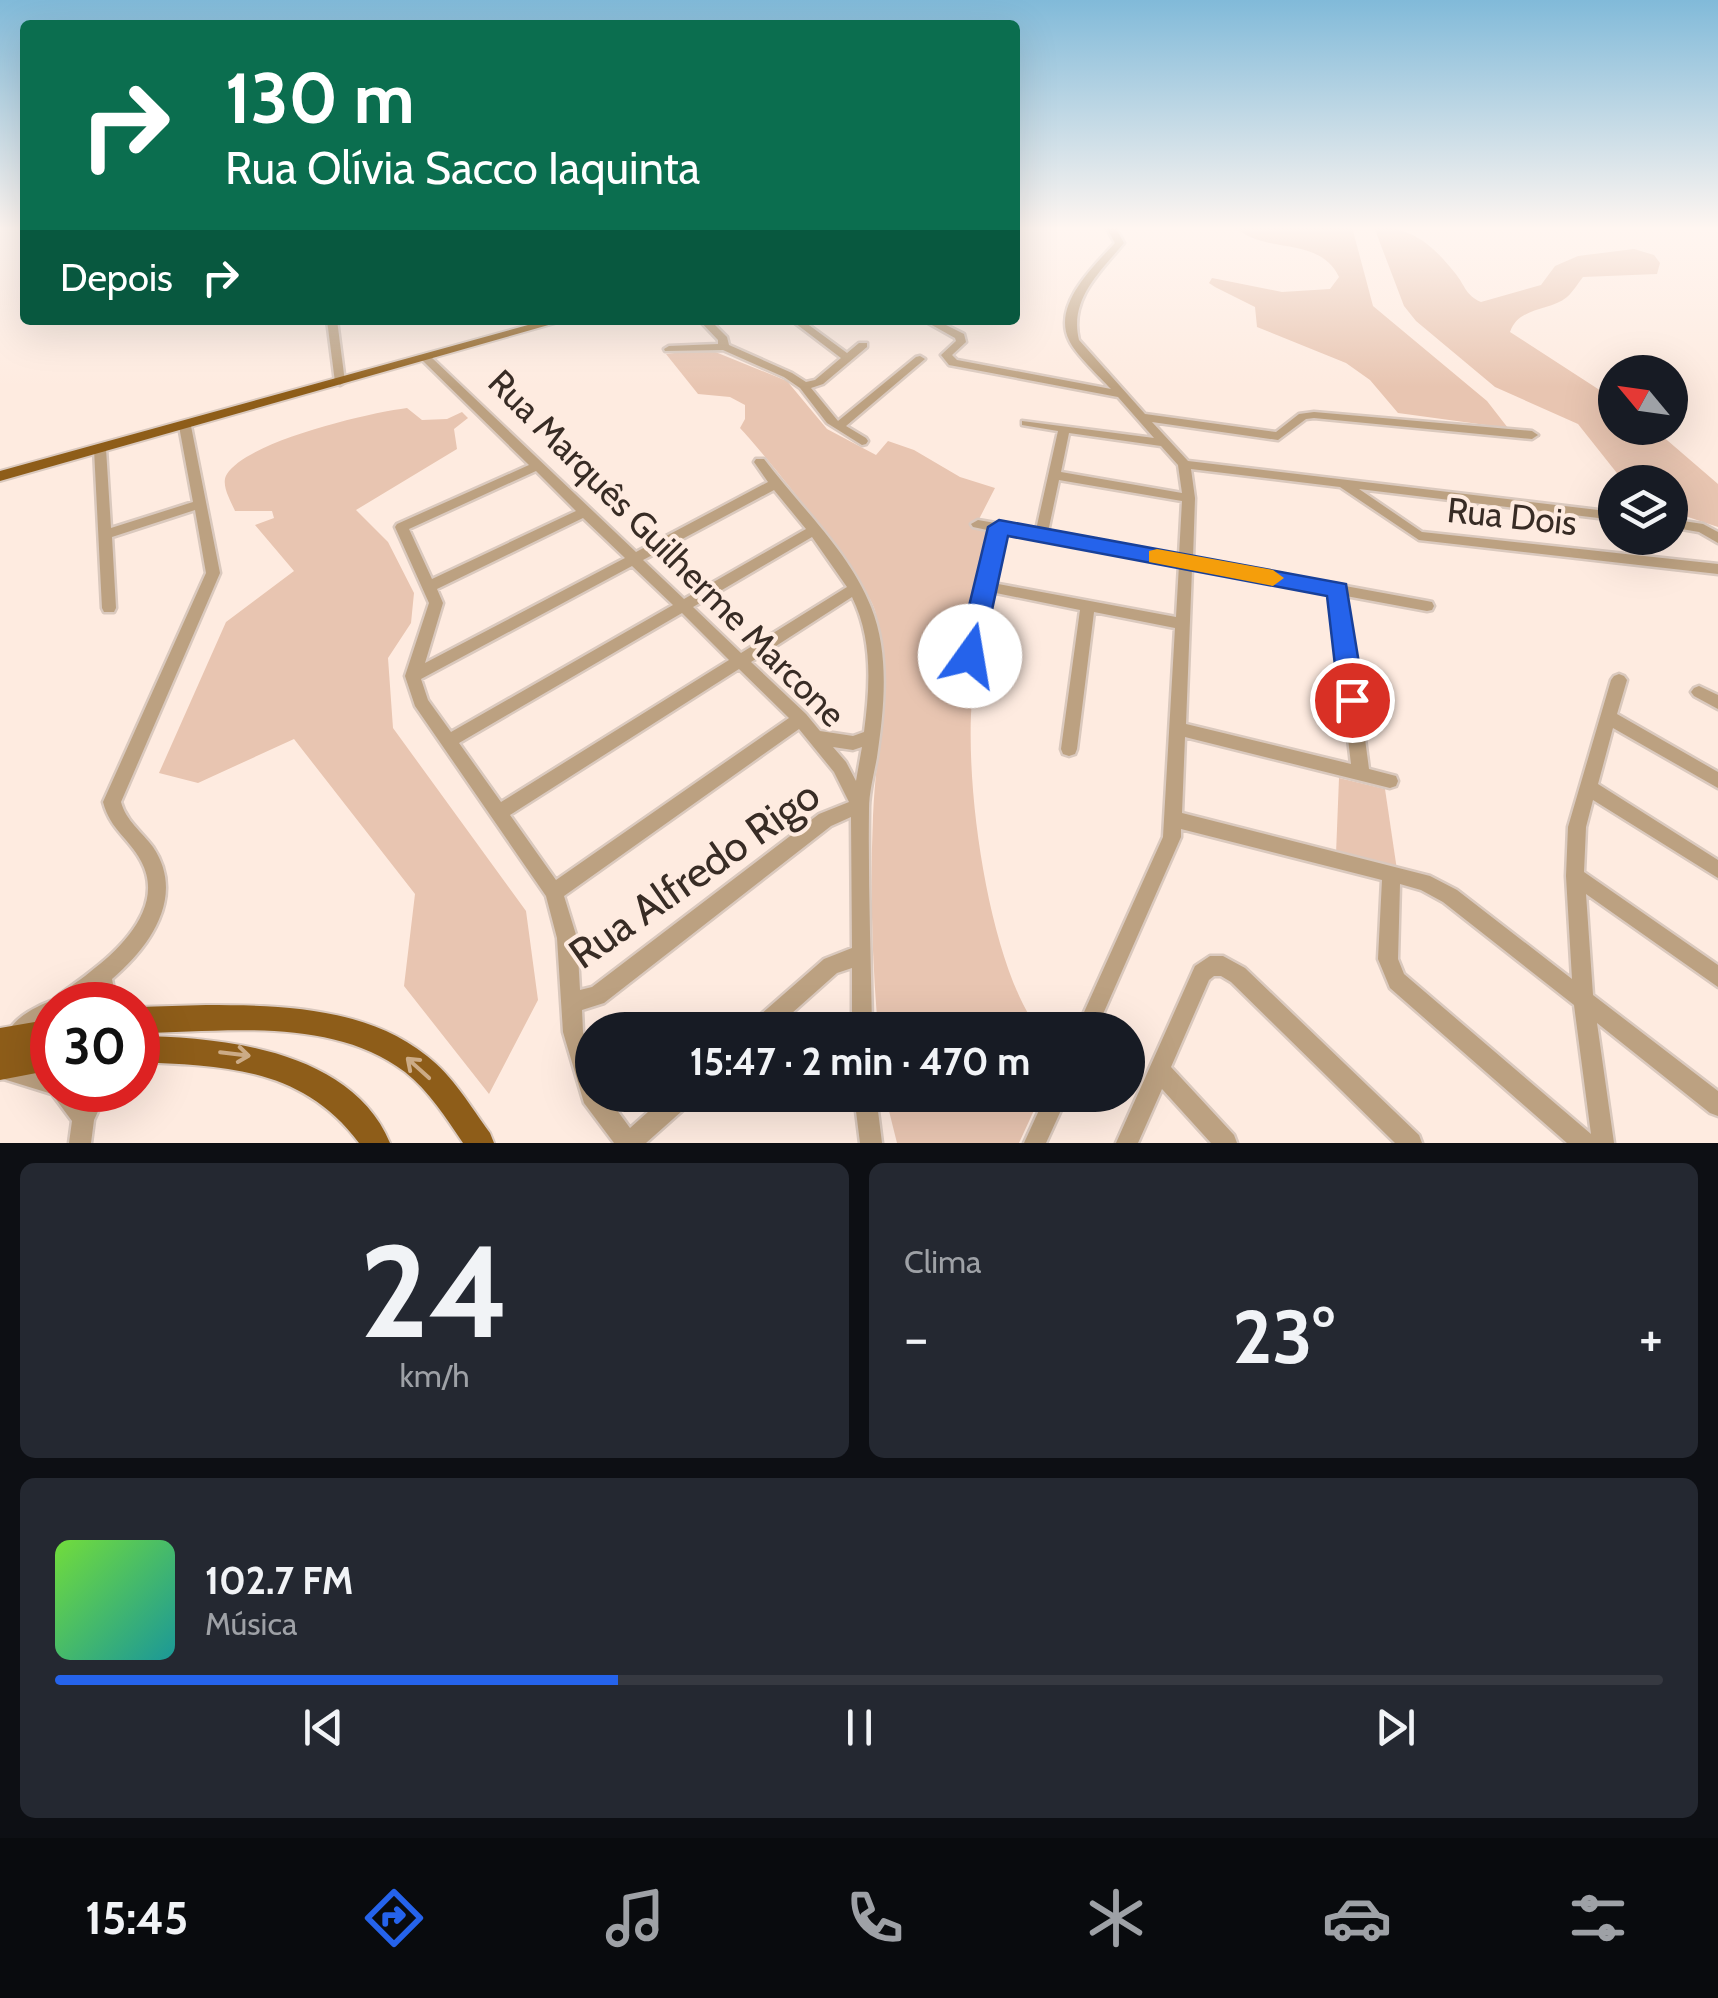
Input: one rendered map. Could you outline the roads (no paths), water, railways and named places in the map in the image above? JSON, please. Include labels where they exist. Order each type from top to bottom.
[{"type":"main road","points":[[0,477],[542,325]]},
{"type":"main road","points":[[160,1019],[204,1017],[341,1028],[415,1062],[480,1143]]},
{"type":"main road","points":[[3,1040],[30,1036]]},
{"type":"main road","points":[[160,1051],[248,1056],[293,1071],[330,1094],[376,1143]]},
{"type":"main road","points":[[0,1067],[30,1061]]},
{"type":"street","points":[[1087,280],[1072,310],[1069,328],[1074,342],[1184,464],[1189,498],[1172,837],[1094,1012]]},
{"type":"street","points":[[333,325],[340,382]]},
{"type":"street","points":[[709,325],[724,347]]},
{"type":"street","points":[[803,325],[847,358]]},
{"type":"street","points":[[938,325],[960,336],[960,342],[946,355],[953,363],[1125,395]]},
{"type":"street","points":[[668,349],[696,344],[724,347],[804,386],[838,427],[862,441]]},
{"type":"street","points":[[804,386],[818,382],[864,345]]},
{"type":"street","name":"Rua Marquês Guilherme Marcone","points":[[426,358],[800,719],[840,767],[860,805],[862,1012]]},
{"type":"street","points":[[838,427],[920,360]]},
{"type":"street","points":[[1144,418],[1278,436],[1303,416],[1314,414],[1532,436]]},
{"type":"street","points":[[1026,423],[1166,443]]},
{"type":"street","points":[[95,982],[132,949],[152,913],[157,884],[151,860],[115,820],[112,802],[212,573],[185,426]]},
{"type":"street","points":[[1042,535],[1064,428]]},
{"type":"street","points":[[100,449],[108,608]]},
{"type":"street","points":[[760,462],[865,608],[876,676],[873,736],[860,805]]},
{"type":"street","points":[[1184,464],[1598,514]]},
{"type":"street","points":[[536,466],[402,527],[436,603],[413,676],[420,702],[554,892],[567,938],[575,1038]]},
{"type":"street","points":[[1054,475],[1189,498]]},
{"type":"street","name":"Rua Dois","points":[[1340,482],[1420,536],[1718,569]]},
{"type":"street","points":[[413,676],[775,484]]},
{"type":"street","points":[[104,535],[200,504]]},
{"type":"street","points":[[428,587],[584,512]]},
{"type":"street","points":[[978,524],[1427,606]]},
{"type":"street","points":[[1688,525],[1703,528],[1718,538]]},
{"type":"street","points":[[970,656],[999,527]]},
{"type":"street","points":[[449,741],[812,532]]},
{"type":"street","points":[[985,586],[1183,624]]},
{"type":"street","points":[[499,813],[854,589]]},
{"type":"street","points":[[1338,590],[1362,774]]},
{"type":"street","points":[[1069,749],[1088,606]]},
{"type":"street","points":[[1603,1143],[1584,1005],[1575,876],[1577,827],[1619,680]]},
{"type":"street","points":[[1699,692],[1718,702]]},
{"type":"street","points":[[1608,716],[1718,781]]},
{"type":"street","points":[[554,892],[800,719]]},
{"type":"street","points":[[1179,729],[1390,780]]},
{"type":"street","points":[[814,736],[853,743],[873,736]]},
{"type":"street","points":[[1588,787],[1718,870]]},
{"type":"street","name":"Rua Alfredo Rigo","points":[[571,1003],[597,996],[826,820],[860,805]]},
{"type":"street","points":[[1173,818],[1424,882],[1450,896],[1584,1005],[1718,1105]]},
{"type":"street","points":[[1391,874],[1388,959],[1397,981],[1584,1143]]},
{"type":"street","points":[[1575,876],[1718,977]]},
{"type":"street","points":[[778,1012],[830,966],[860,955]]},
{"type":"street","points":[[1127,1143],[1202,973],[1210,966],[1223,966],[1411,1143]]},
{"type":"street","points":[[102,977],[103,982]]},
{"type":"street","points":[[3,1040],[30,1023]]},
{"type":"street","points":[[0,1067],[30,1076]]},
{"type":"street","points":[[1159,1070],[1226,1143]]},
{"type":"street","points":[[78,1112],[83,1118]]},
{"type":"street","points":[[80,1143],[86,1112]]},
{"type":"street","points":[[605,1112],[628,1143],[664,1112]]},
{"type":"street","points":[[867,1112],[870,1143]]},
{"type":"street","points":[[1040,1140],[1051,1112]]}]
